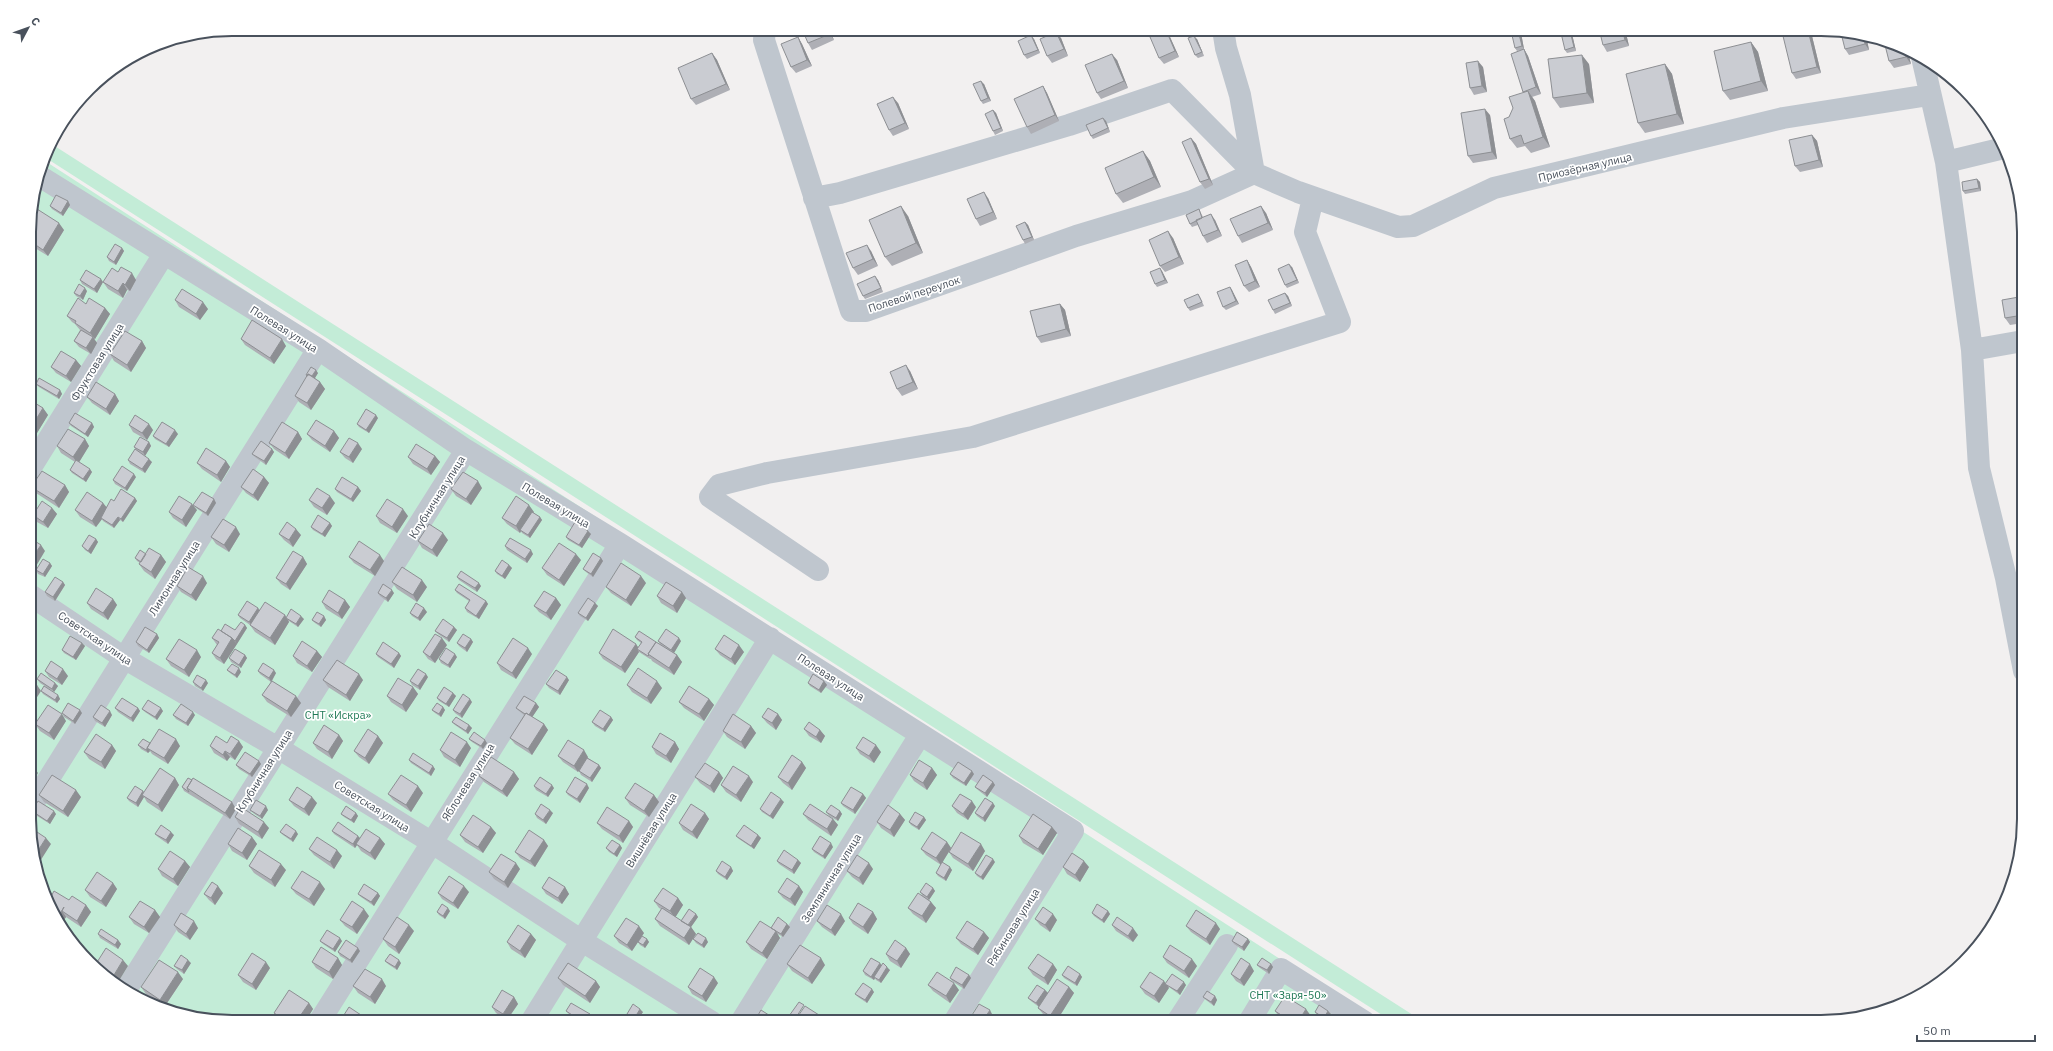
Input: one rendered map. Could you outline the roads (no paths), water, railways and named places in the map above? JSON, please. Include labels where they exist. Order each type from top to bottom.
[{"type":"street","name":"Полевой переулок","points":[[764,36],[764,40],[851,311],[866,311],[1076,236],[1192,201],[1254,173]]},
{"type":"street","points":[[1224,36],[1226,48],[1240,95],[1254,173]]},
{"type":"street","points":[[1923,65],[1929,95],[1946,162],[1972,350],[1979,468],[2015,577],[2017,598]]},
{"type":"street","points":[[814,198],[840,193],[1062,127],[1172,90],[1254,173]]},
{"type":"street","name":"Приозёрная улица","points":[[1254,173],[1313,198],[1398,227],[1413,226],[1494,188],[1783,118],[1929,95]]},
{"type":"street","points":[[1946,162],[1999,149]]},
{"type":"street","name":"Полевая улица","points":[[44,179],[318,349],[466,450],[770,638],[920,735],[1073,831]]},
{"type":"street","points":[[818,570],[710,497],[719,485],[767,473],[973,437],[1340,322],[1305,232],[1313,198]]},
{"type":"street","name":"Фруктовая улица","points":[[36,459],[164,254]]},
{"type":"street","points":[[1972,350],[2017,342]]},
{"type":"street","name":"Лимонная улица","points":[[36,799],[318,349]]},
{"type":"street","name":"Клубничная улица","points":[[129,986],[466,450]]},
{"type":"street","name":"Яблоневая улица","points":[[323,1015],[620,544]]},
{"type":"street","name":"Советская улица","points":[[36,599],[124,658],[278,748],[431,842],[582,941],[701,1015]]},
{"type":"street","name":"Вишнёвая улица","points":[[535,1015],[770,638]]},
{"type":"street","name":"Земляничная улица","points":[[745,1015],[920,735]]},
{"type":"street","name":"Рябиновая улица","points":[[958,1015],[1073,831]]},
{"type":"street","points":[[1182,1015],[1227,945]]},
{"type":"street","points":[[1253,1015],[1281,969],[1354,1015]]},
{"type":"park label","name":"СНТ «Искра»","points":[[338,715]]},
{"type":"park label","name":"СНТ «Заря-50»","points":[[1288,995]]}]
